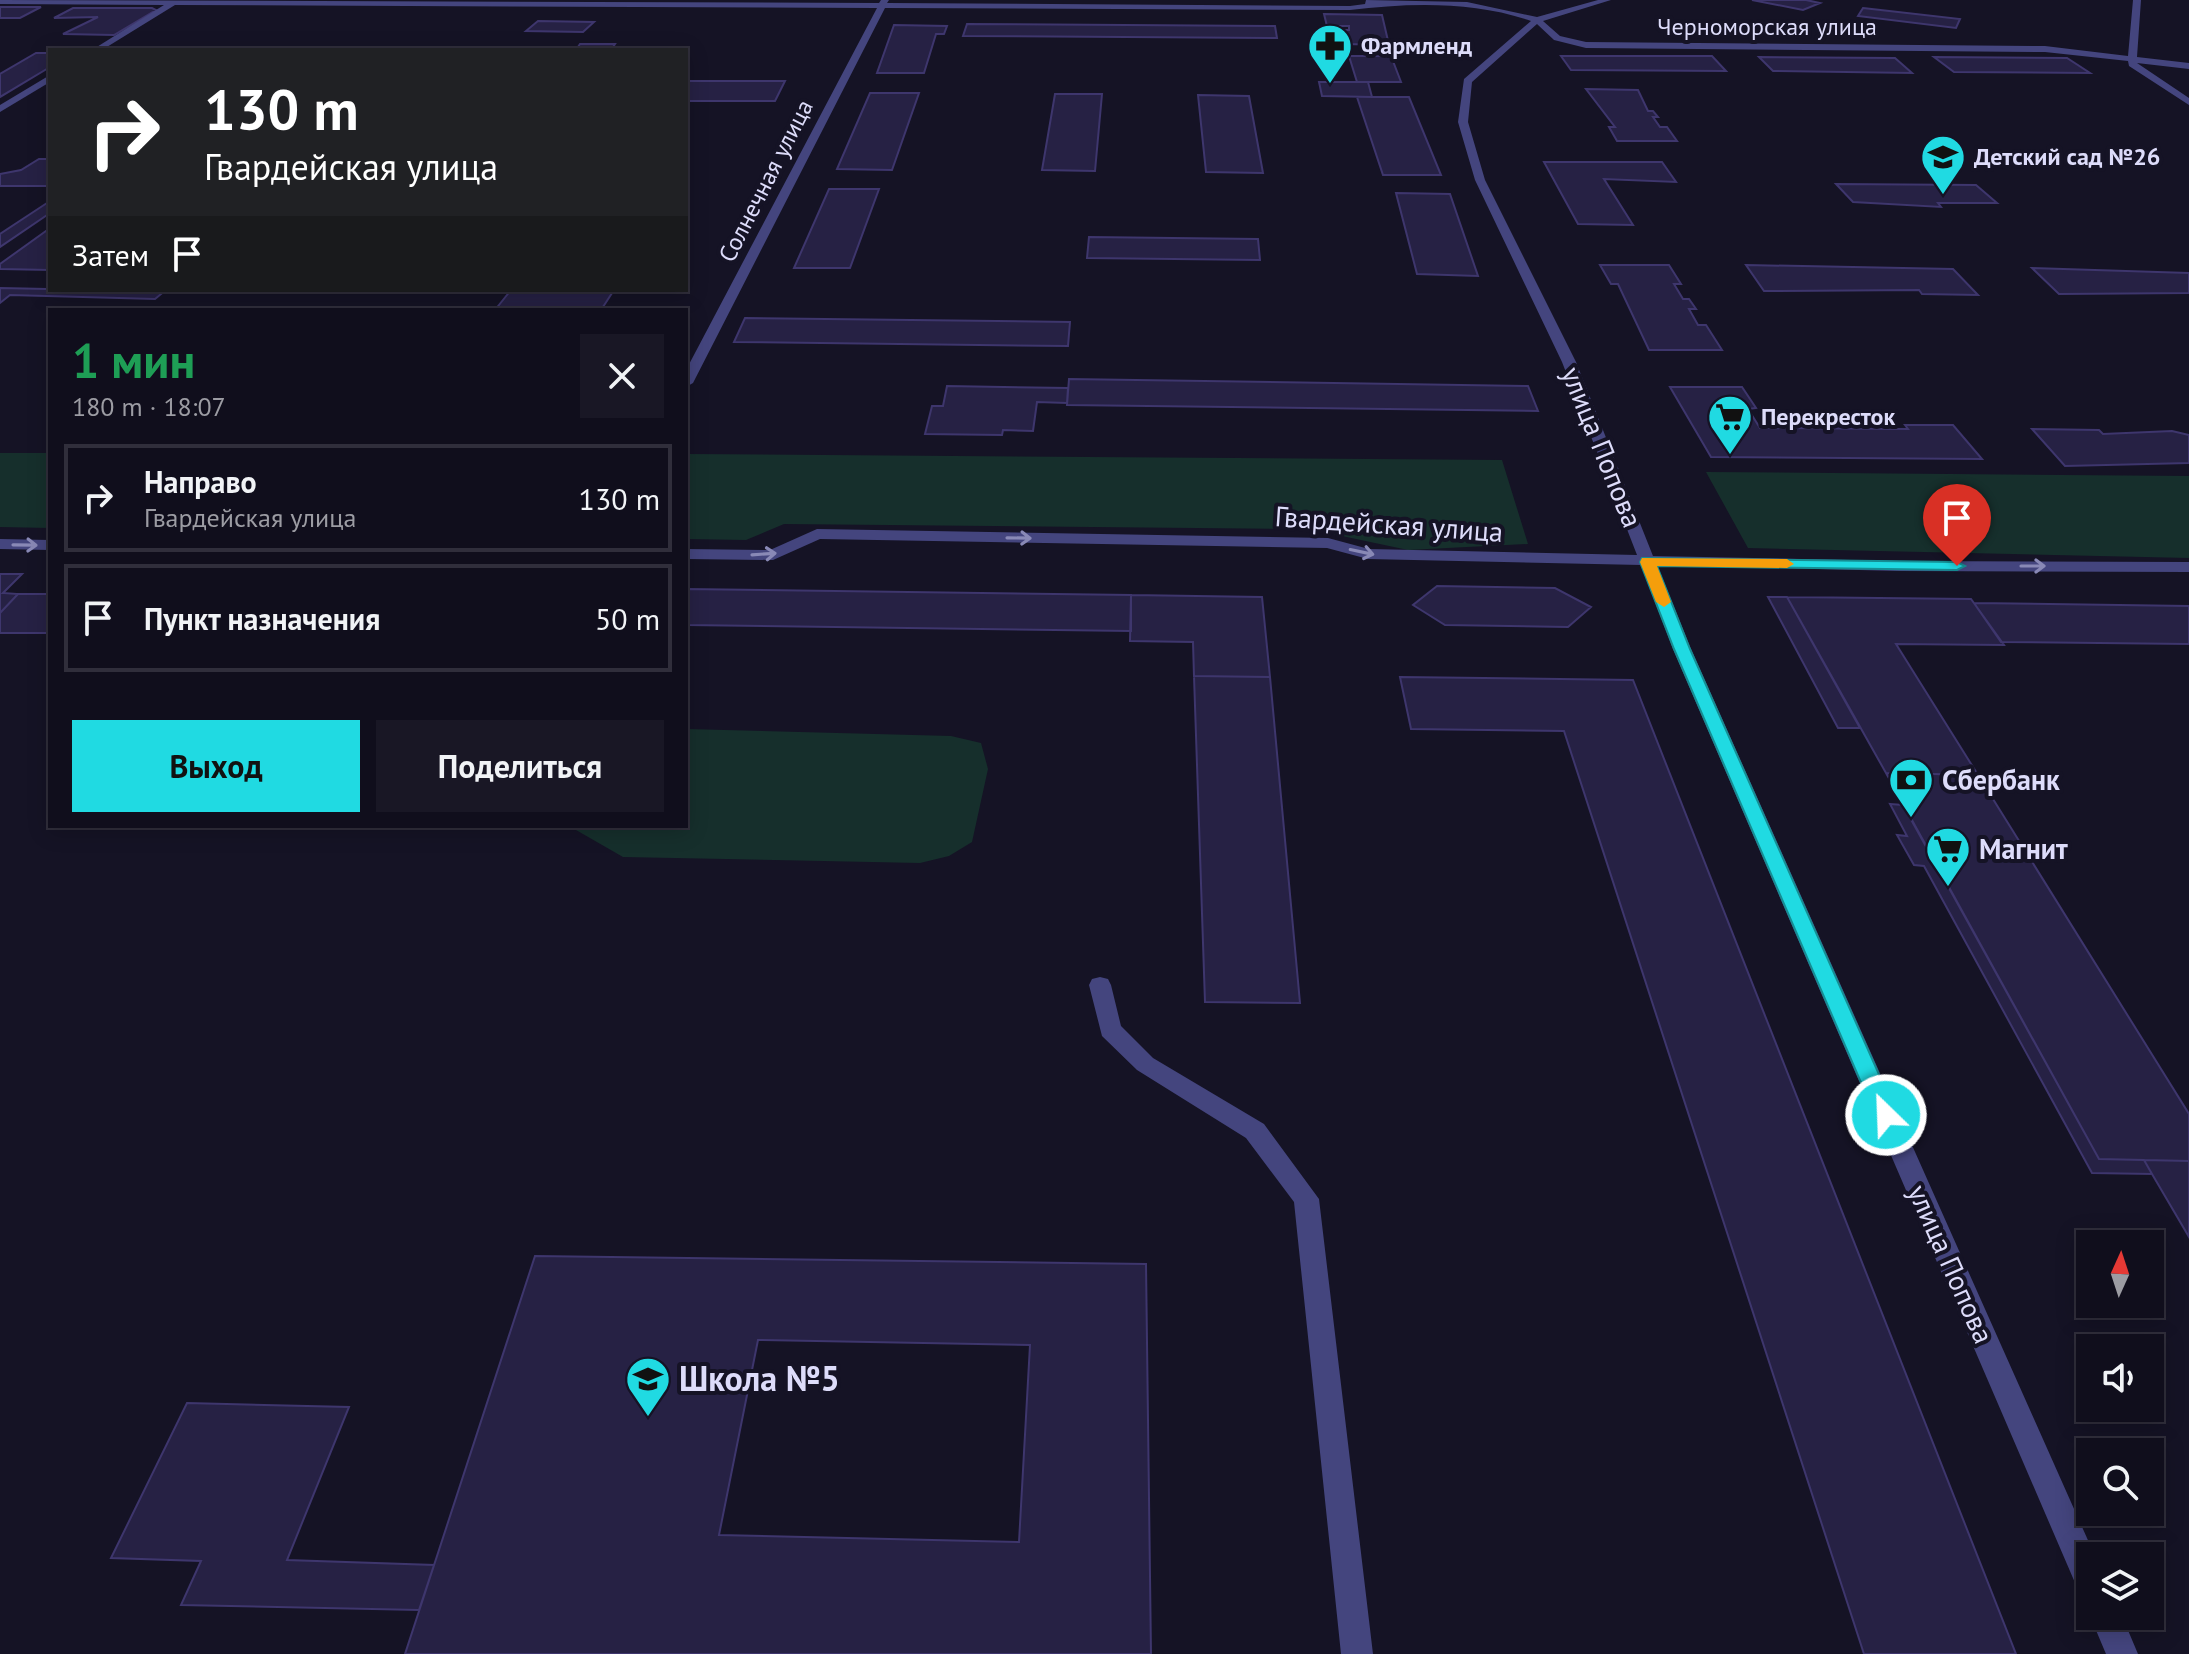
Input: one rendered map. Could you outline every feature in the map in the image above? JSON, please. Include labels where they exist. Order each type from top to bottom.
[{"type":"street","name":"Черноморская улица","points":[[1355,0],[1381,4],[1467,4],[1537,20],[1557,38],[1586,45],[2045,49],[2189,66]]},
{"type":"street","name":"улица Попова","points":[[1607,0],[1537,20],[1467,81],[1463,122],[1480,180],[1569,362],[1682,649],[2076,1549]]},
{"type":"street","points":[[2137,0],[2129,58],[2132,64],[2189,102]]},
{"type":"street","points":[[99,48],[177,1]]},
{"type":"street","points":[[0,2],[883,3],[1350,8],[1381,4]]},
{"type":"street","name":"Солнечная улица","points":[[688,379],[883,3]]},
{"type":"street","points":[[0,109],[48,79]]},
{"type":"street","name":"Гвардейская улица","points":[[688,554],[773,555],[817,534],[1328,543],[1368,554],[1648,562],[2189,567]]},
{"type":"street","points":[[0,544],[48,545]]},
{"type":"street","points":[[1100,985],[1110,1030],[1145,1064],[1255,1131],[1306,1199],[1357,1654]]},
{"type":"street","points":[[2112,1630],[2122,1654]]},
{"type":"green space","points":[[0,453],[48,453],[48,528],[0,527]]},
{"type":"green space","points":[[688,454],[1502,460],[1528,544],[1408,550],[1309,529],[784,524],[746,540],[688,539]]},
{"type":"green space","points":[[1706,472],[2189,476],[2189,558],[1748,548]]},
{"type":"green space","points":[[688,729],[951,736],[981,743],[988,769],[972,842],[949,856],[920,863],[623,857],[576,830],[688,828]]},
{"type":"building","points":[[1752,0],[1806,0],[1820,3],[1803,10]]},
{"type":"building","points":[[0,7],[41,7],[20,18],[0,18]]},
{"type":"building","points":[[73,8],[156,10],[114,35],[63,34],[98,17],[54,18]]},
{"type":"building","points":[[1863,8],[1960,19],[1956,28],[1858,16]]},
{"type":"building","points":[[1324,14],[1382,15],[1389,45],[1344,44],[1340,30],[1349,30],[1349,26],[1327,26]]},
{"type":"building","points":[[538,21],[594,22],[583,32],[526,31]]},
{"type":"building","points":[[967,24],[1275,26],[1277,38],[963,36]]},
{"type":"building","points":[[894,25],[947,26],[944,34],[936,34],[924,73],[877,73]]},
{"type":"building","points":[[580,44],[615,44],[612,48],[577,48]]},
{"type":"building","points":[[36,53],[48,53],[48,68],[0,97],[0,74]]},
{"type":"building","points":[[1349,56],[1391,56],[1401,82],[1357,82]]},
{"type":"building","points":[[1561,56],[1712,56],[1726,71],[1571,70]]},
{"type":"building","points":[[1759,57],[1895,58],[1912,73],[1773,71]]},
{"type":"building","points":[[1934,57],[2067,58],[2090,73],[1954,72]]},
{"type":"building","points":[[688,81],[785,81],[775,101],[688,101]]},
{"type":"building","points":[[1319,82],[1368,82],[1372,97],[1322,96]]},
{"type":"building","points":[[1586,89],[1638,90],[1648,111],[1653,111],[1658,117],[1653,117],[1660,127],[1667,127],[1677,141],[1617,141],[1609,127],[1615,127]]},
{"type":"building","points":[[870,93],[919,93],[892,170],[837,169]]},
{"type":"building","points":[[1055,94],[1102,94],[1095,171],[1042,170]]},
{"type":"building","points":[[1198,95],[1249,96],[1263,173],[1206,172]]},
{"type":"building","points":[[1357,97],[1409,97],[1441,175],[1383,175]]},
{"type":"building","points":[[39,159],[48,159],[48,186],[0,186],[0,174],[21,170]]},
{"type":"building","points":[[1544,162],[1662,162],[1676,182],[1604,179],[1633,225],[1578,224]]},
{"type":"building","points":[[1836,184],[1976,185],[1997,203],[1938,203],[1941,207],[1853,202]]},
{"type":"building","points":[[829,189],[879,189],[850,268],[794,268]]},
{"type":"building","points":[[1396,193],[1450,194],[1478,276],[1417,274]]},
{"type":"building","points":[[48,202],[48,214],[0,247],[0,234]]},
{"type":"building","points":[[48,231],[48,270],[0,269],[0,264]]},
{"type":"building","points":[[1089,237],[1258,239],[1260,260],[1087,258]]},
{"type":"building","points":[[1600,265],[1669,265],[1681,284],[1674,284],[1683,299],[1689,299],[1696,309],[1689,309],[1698,325],[1706,325],[1722,350],[1649,350],[1618,284],[1611,284]]},
{"type":"building","points":[[1746,265],[1953,269],[1978,295],[1922,294],[1919,290],[1764,291]]},
{"type":"building","points":[[2032,268],[2189,273],[2189,293],[2059,294]]},
{"type":"building","points":[[0,288],[48,289],[48,292],[164,292],[155,299],[10,295],[0,303]]},
{"type":"building","points":[[509,292],[613,292],[602,308],[497,308]]},
{"type":"building","points":[[745,318],[1070,322],[1068,346],[734,342]]},
{"type":"building","points":[[1069,379],[1528,386],[1538,411],[1067,405]]},
{"type":"building","points":[[947,386],[1068,388],[1067,403],[1037,402],[1033,431],[1003,430],[1002,435],[925,434],[932,406],[943,406]]},
{"type":"building","points":[[1670,387],[1742,387],[1756,408],[1748,409],[1760,428],[1908,429],[1905,425],[1953,425],[1982,459],[1711,457]]},
{"type":"building","points":[[2032,429],[2099,430],[2103,434],[2172,431],[2189,435],[2189,463],[2065,466]]},
{"type":"building","points":[[0,574],[22,574],[3,593],[18,594],[0,613]]},
{"type":"building","points":[[1437,586],[1555,588],[1591,607],[1568,627],[1445,625],[1413,605]]},
{"type":"building","points":[[688,589],[1131,595],[1131,631],[688,625]]},
{"type":"building","points":[[18,594],[48,594],[48,633],[0,633],[0,613]]},
{"type":"building","points":[[1131,595],[1262,597],[1270,677],[1194,676],[1193,642],[1130,641]]},
{"type":"building","points":[[1768,597],[1787,597],[1860,728],[1838,728]]},
{"type":"building","points":[[1787,597],[1971,599],[2004,645],[1896,644],[1978,775],[1886,773]]},
{"type":"building","points":[[1974,603],[2189,606],[2189,644],[2001,642]]},
{"type":"building","points":[[1194,676],[1270,677],[1300,1003],[1205,1002]]},
{"type":"building","points":[[1400,677],[1633,680],[2016,1654],[1864,1654],[1564,731],[1411,729]]},
{"type":"building","points":[[1886,773],[1978,775],[2189,1114],[2189,1161],[2099,1159]]},
{"type":"building","points":[[1890,804],[1903,805],[2099,1159],[2144,1160],[2152,1174],[2092,1173],[1924,866],[1914,865],[1897,835],[1907,836]]},
{"type":"building","points":[[2144,1160],[2189,1161],[2189,1237],[2152,1174]]},
{"type":"building","points":[[535,1256],[1146,1264],[1151,1654],[405,1654]],"holes":[[[758,1340],[1030,1345],[1019,1542],[719,1535]]]},
{"type":"building","points":[[187,1403],[349,1407],[287,1560],[434,1565],[419,1610],[181,1605],[201,1561],[111,1558]]},
{"type":"slow traffic","points":[[1664,602],[1648,562],[1787,564]]},
{"type":"place","name":"Фармленд","points":[[1330,85]]},
{"type":"place","name":"Детский сад №26","points":[[1943,196]]},
{"type":"place","name":"Перекресток","points":[[1730,456]]},
{"type":"place","name":"Сбербанк","points":[[1911,819]]},
{"type":"place","name":"Магнит","points":[[1948,888]]},
{"type":"place","name":"Школа №5","points":[[648,1418]]},
{"type":"route","points":[[1886,1115],[1682,649],[1648,562],[1957,566]]}]
